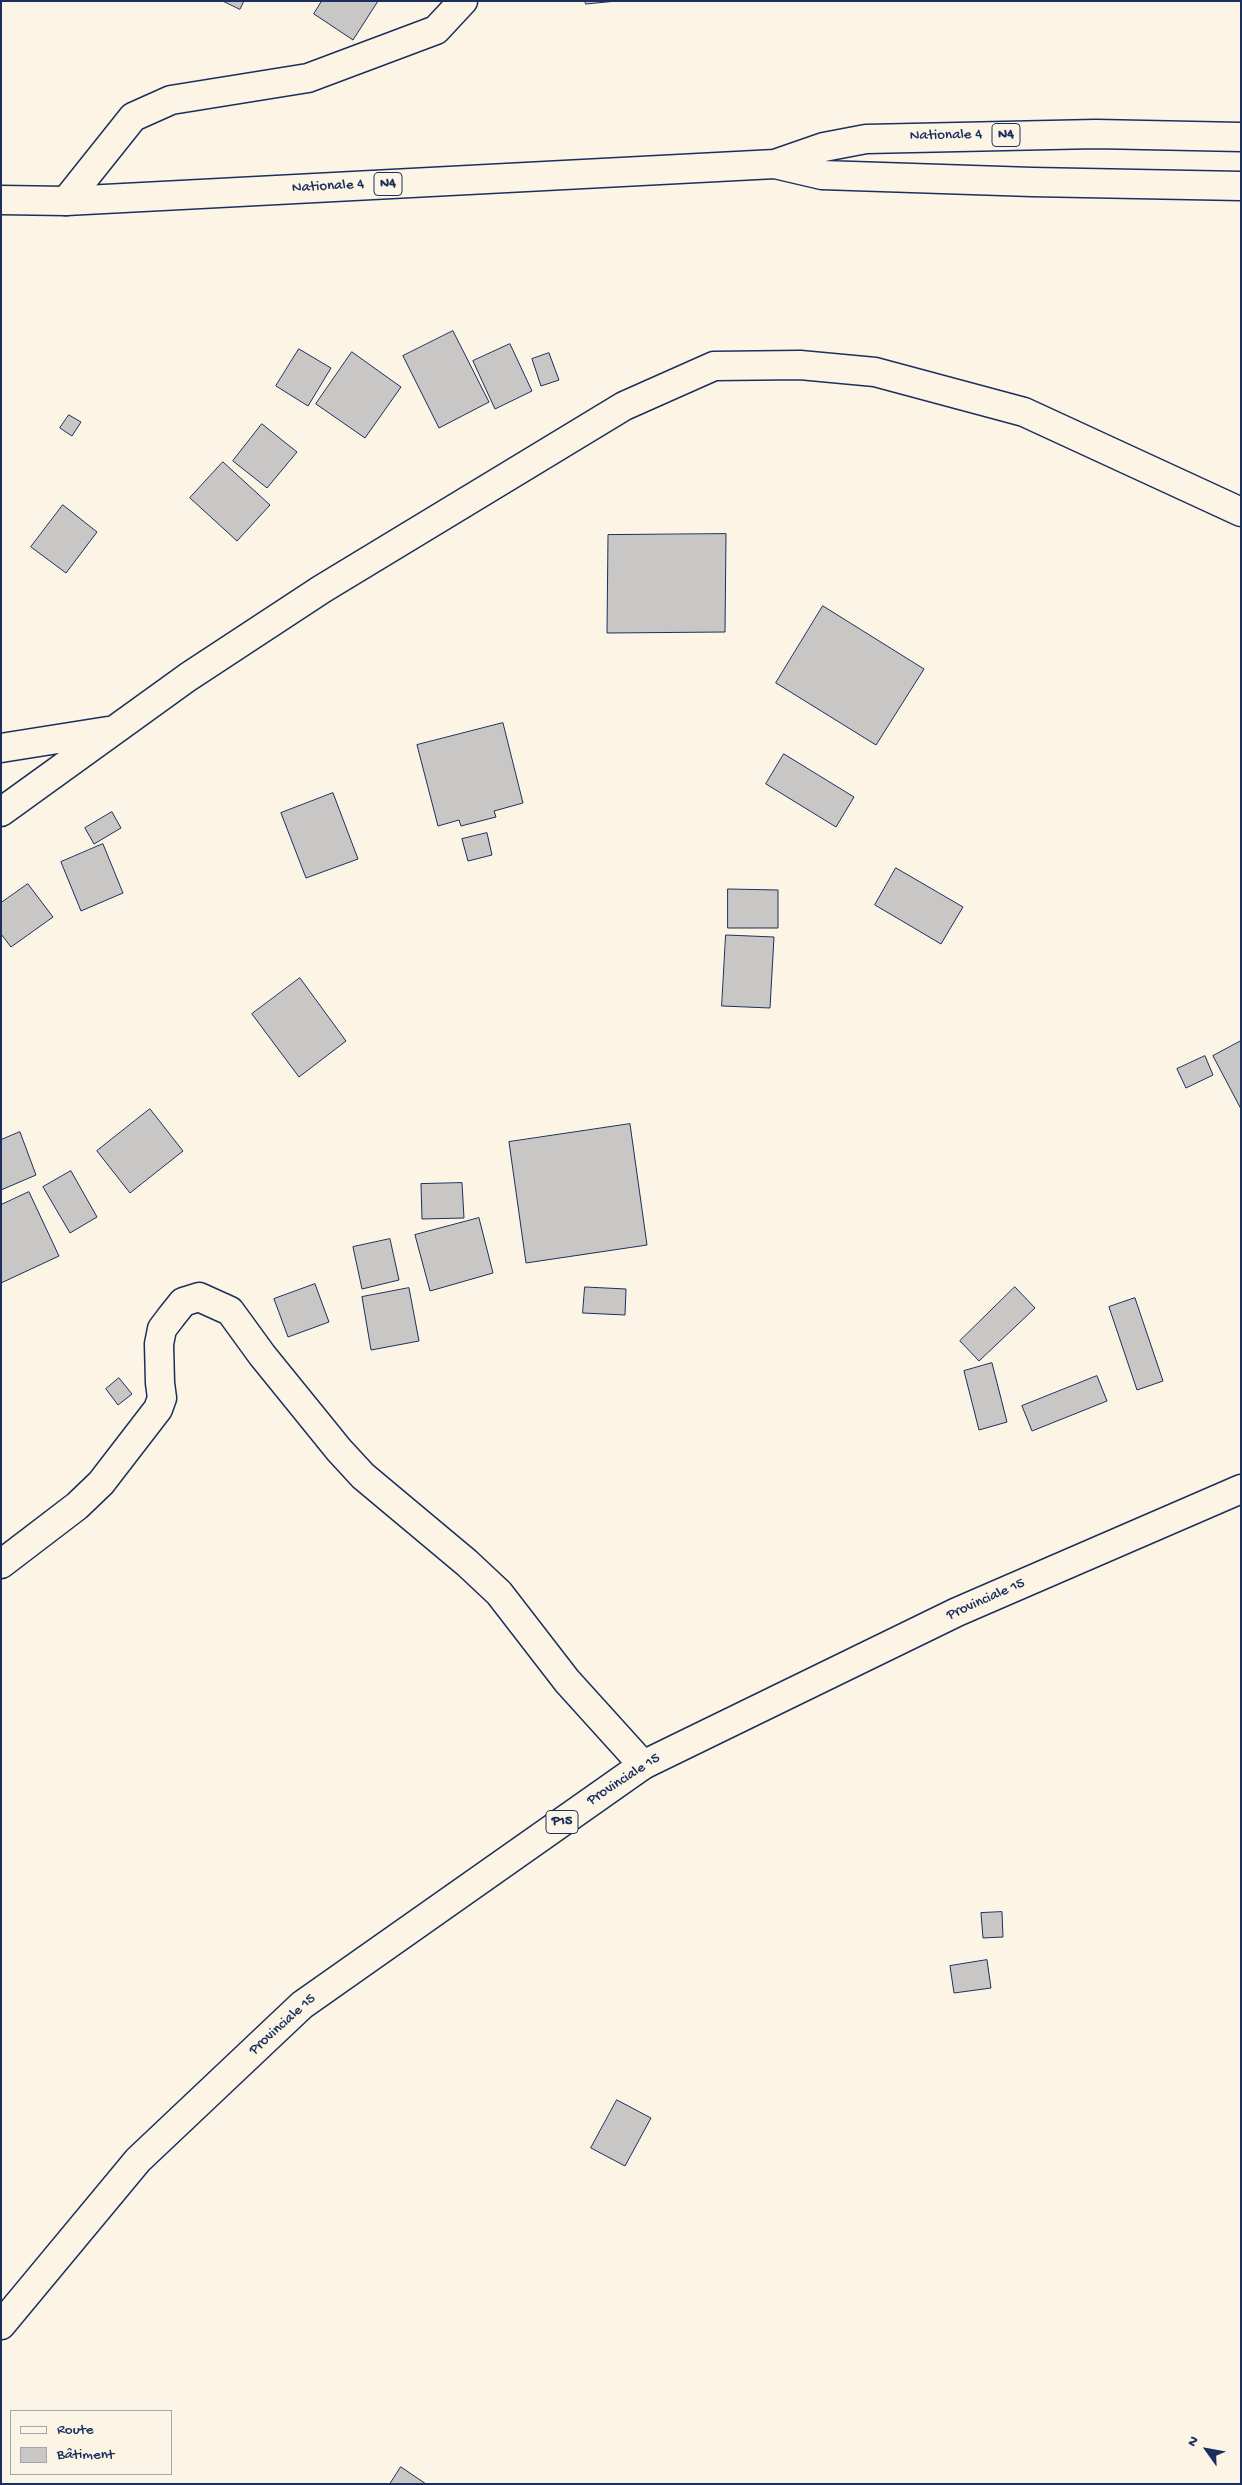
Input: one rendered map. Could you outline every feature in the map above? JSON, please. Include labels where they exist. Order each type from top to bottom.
[{"type":"main road","points":[[66,201],[133,118],[171,100],[308,78],[436,30],[463,1]]},
{"type":"main road","name":"Nationale 4","points":[[1,200],[66,201],[775,164],[824,147],[866,139],[1096,134],[1241,137]]},
{"type":"main road","name":"Nationale 4","points":[[775,164],[822,175],[1241,186]]},
{"type":"main road","points":[[1,812],[204,666],[364,563],[624,406],[714,366],[800,365],[876,372],[1024,412],[1241,512]]},
{"type":"main road","points":[[1,748],[113,730]]},
{"type":"main road","points":[[1,1564],[77,1506],[101,1483],[158,1409],[162,1398],[160,1344],[162,1330],[183,1302],[199,1297],[230,1311],[262,1355],[339,1450],[363,1476],[467,1563],[499,1593],[566,1681],[643,1765]]},
{"type":"main road","name":"Provinciale 15","points":[[1,2324],[138,2160],[302,2005],[643,1765],[957,1612],[1241,1489]]},
{"type":"building","points":[[223,1],[244,1],[240,9]]},
{"type":"building","points":[[322,1],[378,1],[353,40],[314,14]]},
{"type":"building","points":[[585,1],[617,1],[586,4]]},
{"type":"building","points":[[453,331],[489,402],[439,428],[403,356]]},
{"type":"building","points":[[510,344],[532,391],[495,409],[473,361]]},
{"type":"building","points":[[299,349],[331,368],[308,406],[276,386]]},
{"type":"building","points":[[352,352],[401,387],[365,438],[316,404]]},
{"type":"building","points":[[549,353],[559,380],[541,386],[532,359]]},
{"type":"building","points":[[69,415],[81,422],[72,436],[60,428]]},
{"type":"building","points":[[262,424],[297,452],[267,488],[233,461]]},
{"type":"building","points":[[223,462],[270,505],[237,541],[190,498]]},
{"type":"building","points":[[63,505],[97,532],[66,573],[31,547]]},
{"type":"building","points":[[726,534],[725,632],[607,633],[608,535]]},
{"type":"building","points":[[823,606],[924,669],[876,745],[776,683]]},
{"type":"building","points":[[503,723],[523,803],[494,811],[496,817],[461,826],[459,820],[438,826],[417,745]]},
{"type":"building","points":[[784,754],[854,797],[836,827],[766,784]]},
{"type":"building","points":[[333,793],[358,859],[306,878],[281,813]]},
{"type":"building","points":[[112,812],[121,828],[94,844],[85,828]]},
{"type":"building","points":[[487,833],[492,855],[468,861],[462,839]]},
{"type":"building","points":[[103,844],[123,893],[81,911],[61,862]]},
{"type":"building","points":[[896,868],[963,907],[941,944],[875,905]]},
{"type":"building","points":[[28,884],[53,917],[11,947],[1,934],[1,903]]},
{"type":"building","points":[[728,889],[778,890],[778,928],[728,928]]},
{"type":"building","points":[[726,935],[774,937],[770,1008],[722,1006]]},
{"type":"building","points":[[300,978],[346,1041],[299,1077],[252,1014]]},
{"type":"building","points":[[1241,1041],[1241,1109],[1213,1056]]},
{"type":"building","points":[[1205,1056],[1213,1075],[1186,1088],[1177,1069]]},
{"type":"building","points":[[150,1109],[183,1151],[130,1193],[97,1151]]},
{"type":"building","points":[[630,1124],[647,1245],[526,1263],[509,1142]]},
{"type":"building","points":[[20,1132],[36,1175],[1,1190],[1,1140]]},
{"type":"building","points":[[71,1171],[97,1217],[70,1233],[43,1187]]},
{"type":"building","points":[[462,1183],[464,1218],[422,1219],[421,1184]]},
{"type":"building","points":[[29,1192],[59,1256],[1,1283],[1,1205]]},
{"type":"building","points":[[479,1218],[493,1273],[430,1291],[415,1235]]},
{"type":"building","points":[[390,1239],[399,1280],[362,1289],[353,1247]]},
{"type":"building","points":[[315,1284],[329,1322],[288,1337],[274,1299]]},
{"type":"building","points":[[585,1287],[626,1289],[625,1315],[583,1313]]},
{"type":"building","points":[[1015,1287],[1035,1308],[979,1361],[960,1341]]},
{"type":"building","points":[[409,1288],[419,1341],[371,1350],[362,1297]]},
{"type":"building","points":[[1135,1298],[1163,1381],[1137,1390],[1109,1307]]},
{"type":"building","points":[[992,1363],[1007,1422],[979,1430],[964,1371]]},
{"type":"building","points":[[1097,1376],[1107,1401],[1032,1431],[1022,1406]]},
{"type":"building","points":[[119,1378],[132,1394],[118,1405],[106,1389]]},
{"type":"building","points":[[1002,1912],[1003,1937],[983,1938],[981,1913]]},
{"type":"building","points":[[987,1960],[991,1988],[954,1993],[950,1966]]},
{"type":"building","points":[[617,2100],[651,2118],[625,2166],[591,2148]]},
{"type":"building","points":[[401,2467],[426,2484],[390,2484]]}]
